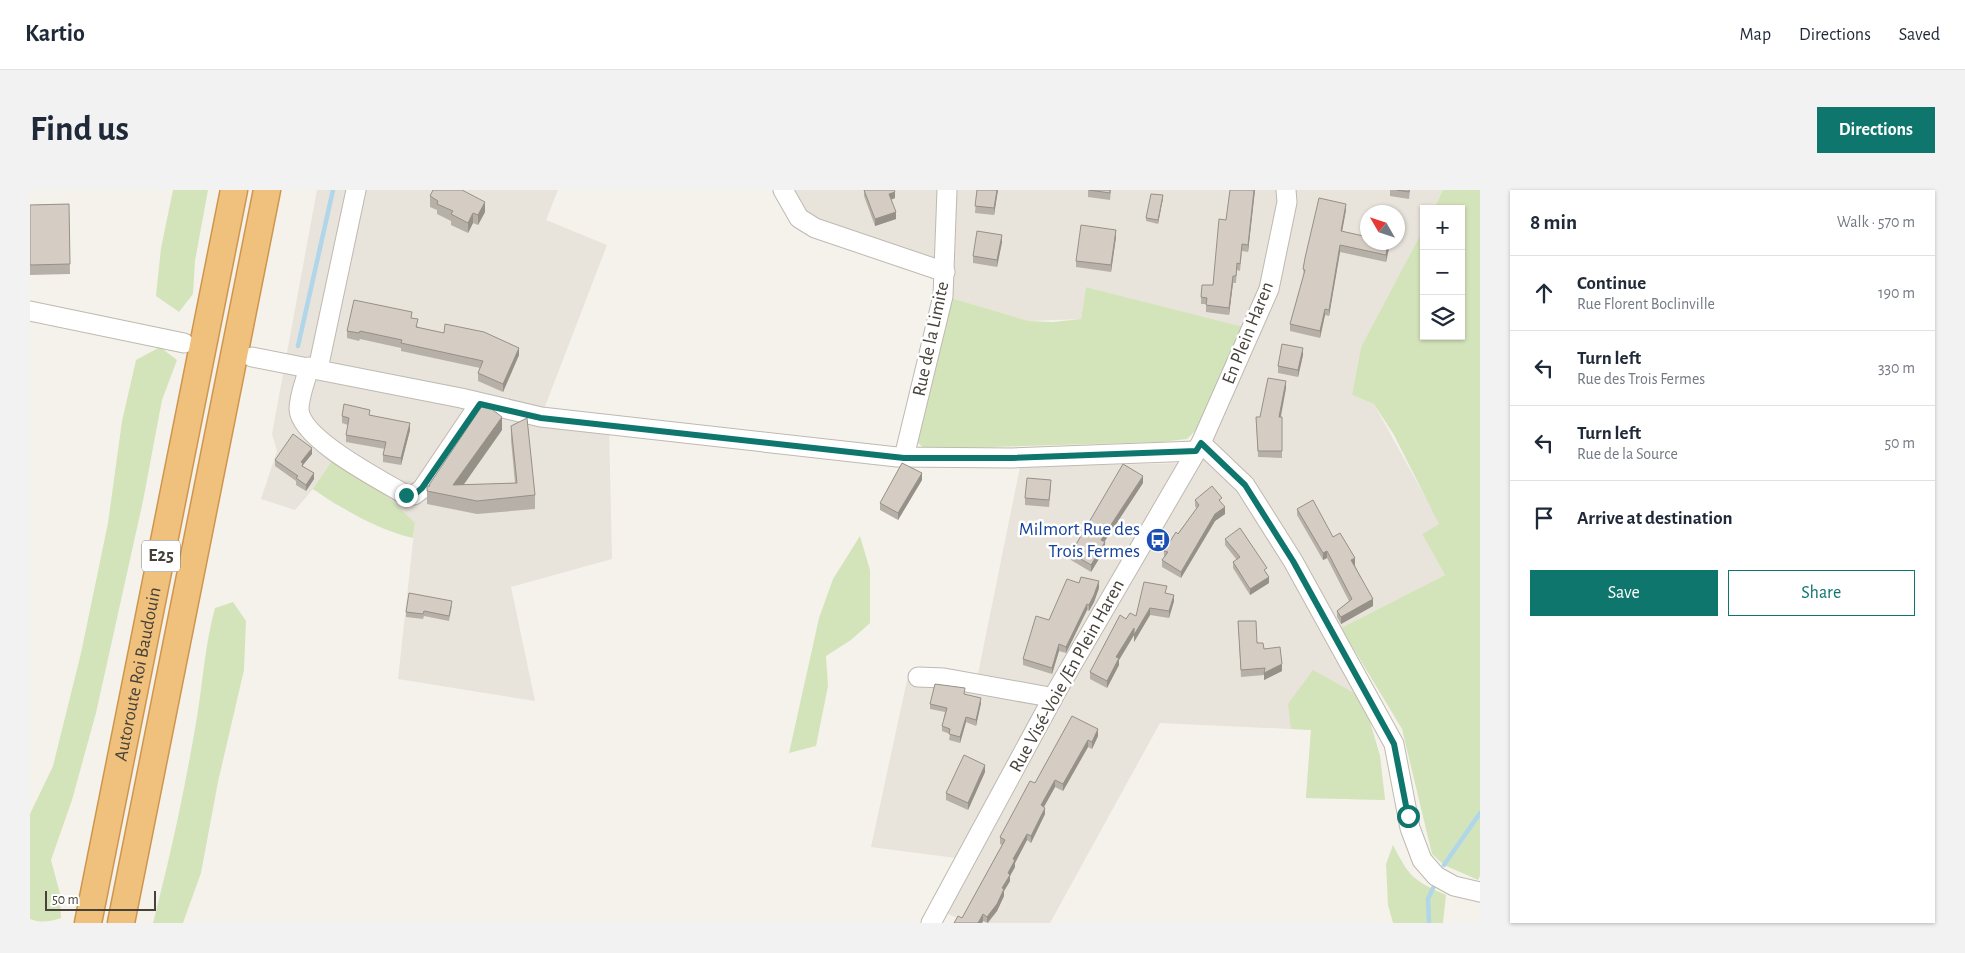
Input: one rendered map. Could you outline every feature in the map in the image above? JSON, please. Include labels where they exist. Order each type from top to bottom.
[{"type":"highway","name":"Autoroute Roi Baudouin","points":[[88,923],[234,190]]},
{"type":"highway","name":"Autoroute Roi Baudouin","points":[[121,923],[267,190]]},
{"type":"street","points":[[356,190],[314,368],[299,409],[304,425],[330,448],[406,495],[414,495],[422,488],[480,404]]},
{"type":"street","points":[[783,190],[799,218],[815,228],[945,272]]},
{"type":"street","name":"Rue de la Limite","points":[[904,458],[943,296],[946,190]]},
{"type":"street","name":"En Plein Haren","points":[[1199,447],[1269,289],[1287,202],[1286,190]]},
{"type":"street","points":[[30,311],[184,343]]},
{"type":"street","points":[[252,357],[314,368],[541,418],[904,458],[1012,458],[1199,447],[1245,485],[1293,561],[1390,737],[1401,773],[1410,828],[1422,860],[1436,876],[1454,886],[1480,892]]},
{"type":"street","name":"Rue Visé-Voie /En Plein Haren","points":[[931,923],[1052,700],[1199,447]]},
{"type":"street","points":[[918,677],[944,678],[1044,696],[1052,700]]},
{"type":"shaded area","points":[[317,190],[558,190],[546,220],[607,245],[541,417],[609,425],[612,559],[511,587],[535,701],[398,679],[415,523],[335,504],[313,489],[295,510],[261,499],[277,451],[272,434]]},
{"type":"shaded area","points":[[782,190],[1443,190],[1436,205],[1420,205],[1420,236],[1361,347],[1352,395],[1374,404],[1440,524],[1422,534],[1445,575],[1341,628],[1380,756],[1385,800],[1306,798],[1311,730],[1160,723],[1050,923],[970,923],[943,912],[971,860],[871,847],[909,671],[978,674],[1020,467],[1186,463],[1248,328],[1086,287],[1081,319],[1029,321],[948,297],[945,272],[815,228]]},
{"type":"green space","points":[[173,190],[208,190],[195,261],[193,294],[179,312],[156,296],[161,248]]},
{"type":"green space","points":[[1443,190],[1480,190],[1480,876],[1478,880],[1444,865],[1432,854],[1402,729],[1341,628],[1445,575],[1422,534],[1439,524],[1394,435],[1374,404],[1352,395],[1361,347],[1420,236],[1420,340],[1465,340],[1465,205],[1436,205]]},
{"type":"green space","points":[[1086,287],[1248,328],[1198,428],[1187,439],[1162,442],[925,449],[918,443],[917,430],[948,297],[1029,321],[1053,322],[1081,319]]},
{"type":"green space","points":[[160,347],[177,360],[162,400],[143,501],[96,713],[72,800],[51,860],[60,894],[61,918],[38,921],[30,919],[30,814],[53,766],[81,653],[108,523],[122,421],[136,360]]},
{"type":"green space","points":[[332,461],[385,494],[415,523],[413,538],[373,524],[313,489]]},
{"type":"green space","points":[[860,536],[870,570],[870,623],[851,640],[826,656],[828,686],[816,746],[789,753],[819,618],[833,579]]},
{"type":"green space","points":[[233,602],[246,621],[244,670],[218,782],[201,873],[183,923],[153,923],[188,769],[206,649],[215,608]]},
{"type":"green space","points":[[1313,670],[1363,698],[1380,756],[1385,800],[1306,798],[1311,730],[1291,729],[1288,704]]},
{"type":"green space","points":[[1393,845],[1404,865],[1414,877],[1426,886],[1446,895],[1443,923],[1393,923],[1388,905],[1386,864]]},
{"type":"building","points":[[433,190],[462,190],[485,202],[478,215],[473,213],[468,223],[451,214],[453,211],[437,204],[438,201],[430,196]]},
{"type":"building","points":[[864,190],[894,190],[895,192],[889,194],[896,212],[875,219]]},
{"type":"building","points":[[977,190],[997,190],[994,208],[975,206]]},
{"type":"building","points":[[1089,190],[1110,190],[1110,193]]},
{"type":"building","points":[[1230,190],[1254,190],[1248,245],[1242,244],[1240,264],[1237,263],[1236,276],[1233,276],[1229,308],[1206,305],[1207,298],[1201,297],[1202,285],[1213,285],[1219,219],[1226,220]]},
{"type":"building","points":[[1151,194],[1163,195],[1158,220],[1146,218]]},
{"type":"building","points":[[1319,198],[1346,204],[1341,231],[1360,235],[1360,249],[1340,245],[1329,310],[1325,309],[1320,331],[1290,324],[1305,270],[1303,269]]},
{"type":"building","points":[[69,204],[70,264],[30,265],[30,205]]},
{"type":"building","points":[[1081,225],[1116,230],[1111,265],[1076,261]]},
{"type":"building","points":[[977,231],[1002,235],[997,260],[973,256]]},
{"type":"building","points":[[1363,250],[1387,250],[1386,255]]},
{"type":"building","points":[[354,300],[412,312],[411,318],[418,319],[416,327],[444,333],[445,324],[484,332],[519,348],[503,384],[478,373],[483,361],[401,343],[402,340],[360,331],[359,333],[347,331]]},
{"type":"building","points":[[1282,344],[1303,348],[1298,370],[1278,366]]},
{"type":"building","points":[[1268,378],[1286,381],[1279,417],[1282,417],[1282,451],[1258,451],[1256,417],[1260,417]]},
{"type":"building","points":[[484,403],[502,417],[453,485],[517,483],[511,426],[527,418],[535,495],[477,501],[427,491],[427,486],[430,486]]},
{"type":"building","points":[[344,404],[370,410],[369,415],[410,423],[401,458],[383,455],[386,442],[346,435],[349,418],[342,416]]},
{"type":"building","points":[[293,434],[312,448],[301,462],[303,463],[302,466],[314,473],[306,485],[296,478],[298,476],[275,460]]},
{"type":"building","points":[[902,463],[922,473],[898,513],[880,503]]},
{"type":"building","points":[[1123,464],[1143,476],[1101,540],[1105,542],[1091,565],[1071,553]]},
{"type":"building","points":[[1027,478],[1051,480],[1049,500],[1025,498]]},
{"type":"building","points":[[1212,486],[1222,498],[1219,500],[1225,507],[1215,514],[1181,572],[1162,560],[1168,552],[1164,551],[1176,532],[1178,534],[1199,505],[1195,500]]},
{"type":"building","points":[[1313,500],[1333,537],[1340,533],[1355,558],[1351,560],[1373,599],[1341,617],[1337,611],[1352,599],[1327,551],[1323,553],[1297,509]]},
{"type":"building","points":[[1240,528],[1267,568],[1264,570],[1269,577],[1250,589],[1233,562],[1240,557],[1225,539]]},
{"type":"building","points":[[1081,577],[1099,581],[1089,605],[1087,604],[1066,647],[1059,644],[1052,668],[1023,659],[1036,616],[1049,620],[1067,579],[1079,583]]},
{"type":"building","points":[[1144,582],[1167,586],[1165,593],[1174,595],[1169,611],[1150,608],[1134,635],[1134,628],[1116,657],[1119,658],[1107,681],[1090,672],[1120,615],[1126,619],[1130,613],[1136,616]]},
{"type":"building","points":[[409,593],[452,601],[449,616],[424,611],[423,614],[406,612]]},
{"type":"building","points":[[1238,621],[1256,621],[1257,643],[1263,643],[1264,649],[1280,647],[1282,664],[1264,673],[1265,668],[1241,670]]},
{"type":"building","points":[[935,684],[965,688],[964,694],[981,698],[976,720],[966,717],[960,737],[949,734],[950,729],[942,726],[947,708],[930,704]]},
{"type":"building","points":[[1072,716],[1098,729],[1092,742],[1088,740],[1063,784],[1055,780],[1041,805],[1045,808],[1031,836],[1027,834],[1013,859],[1015,860],[1008,873],[1010,875],[1002,888],[1004,889],[997,904],[987,917],[983,914],[978,923],[954,923],[958,916],[962,918],[1005,840],[1000,837],[1030,781],[1035,783]]},
{"type":"building","points":[[964,755],[985,765],[968,803],[946,793]]},
{"type":"waterway","points":[[298,346],[333,190]]},
{"type":"waterway","points":[[1444,865],[1480,813]]},
{"type":"waterway","points":[[1429,923],[1428,899],[1433,888]]},
{"type":"place","name":"Milmort Rue des Trois Fermes","points":[[1158,540]]},
{"type":"route","points":[[406,495],[414,495],[422,488],[480,404],[541,418],[904,458],[1012,458],[1196,451],[1201,443],[1221,460],[1245,485],[1293,561],[1394,744],[1408,816]]}]
